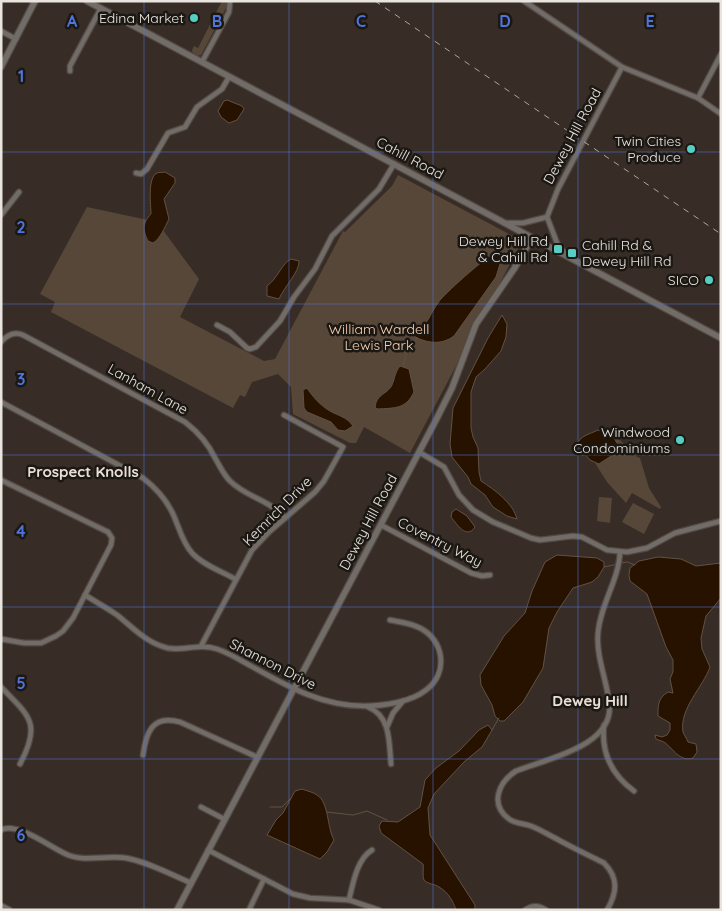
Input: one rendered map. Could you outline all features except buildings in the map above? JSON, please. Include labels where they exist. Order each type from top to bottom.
[{"type":"street","points":[[1,67],[36,1]]},
{"type":"street","name":"Cahill Road","points":[[87,1],[721,338]]},
{"type":"street","points":[[202,62],[229,12],[230,1]]},
{"type":"street","points":[[524,1],[622,67],[698,98],[721,114]]},
{"type":"street","points":[[70,71],[70,66],[101,8]]},
{"type":"street","points":[[1,31],[16,38]]},
{"type":"street","points":[[698,98],[721,54]]},
{"type":"street","name":"Dewey Hill Road","points":[[547,217],[558,189],[622,67]]},
{"type":"street","points":[[136,173],[141,174],[147,170],[168,133],[185,127],[197,108],[222,88],[229,77]]},
{"type":"street","points":[[217,324],[230,332],[247,348],[253,349],[256,347],[280,321],[294,297],[315,269],[332,236],[379,189],[394,164]]},
{"type":"street","points":[[1,215],[19,192]]},
{"type":"street","points":[[504,223],[523,223],[547,217],[557,242],[567,257]]},
{"type":"street","name":"Dewey Hill Road","points":[[177,910],[452,388],[469,337],[532,238]]},
{"type":"street","name":"Lanham Lane","points":[[1,342],[8,335],[23,335],[185,422],[203,438],[221,469],[235,486],[271,505],[285,518]]},
{"type":"street","points":[[1,402],[143,478],[152,485],[167,504],[190,551],[203,562],[235,579]]},
{"type":"street","name":"Kemrich Drive","points":[[201,646],[252,550],[260,540],[320,486],[343,446],[284,415]]},
{"type":"street","points":[[419,452],[444,467],[465,503],[474,510],[493,522],[531,538],[540,540],[573,536],[582,537],[608,550],[620,552],[637,551],[675,532],[721,521]]},
{"type":"street","points":[[1,480],[76,516],[110,535],[112,538],[111,545],[68,625],[56,636],[41,643],[1,639]]},
{"type":"street","name":"Coventry Way","points":[[381,525],[471,573],[482,576],[490,575]]},
{"type":"street","points":[[620,552],[618,567],[600,619],[598,635],[600,661],[610,703],[603,735],[607,757],[617,777],[634,792]]},
{"type":"street","name":"Shannon Drive","points":[[85,595],[110,610],[142,636],[162,647],[178,649],[208,646],[228,654],[310,697],[365,706],[403,700],[418,695],[432,685],[440,671],[441,655],[434,640],[421,628],[390,620]]},
{"type":"street","points":[[1,687],[30,720],[32,734],[20,764]]},
{"type":"street","points":[[387,727],[393,713],[403,700]]},
{"type":"street","points":[[365,706],[376,711],[387,727],[391,764]]},
{"type":"street","points":[[143,755],[146,736],[150,730],[154,725],[167,720],[180,722],[257,757]]},
{"type":"street","points":[[605,724],[590,741],[579,748],[567,754],[516,771],[510,775],[501,785],[498,800],[503,814],[509,819],[537,829],[598,860],[609,868],[615,880],[616,888],[612,901],[606,910]]},
{"type":"street","points":[[200,807],[224,819]]},
{"type":"street","points":[[1,830],[8,827],[18,829],[76,858],[115,857],[132,859],[191,883]]},
{"type":"street","points":[[208,850],[293,894],[303,897],[349,900],[379,910]]},
{"type":"street","points":[[349,900],[352,886],[364,855],[372,850]]},
{"type":"street","points":[[248,910],[264,879]]},
{"type":"street","points":[[1,906],[9,910]]},
{"type":"street","points":[[524,910],[534,906],[546,910]]},
{"type":"green space","points":[[222,1],[228,1],[226,8],[201,55],[193,54],[194,46],[198,48]]},
{"type":"green space","name":"William Wardell Lewis Park","points":[[398,175],[522,241],[410,453],[364,427],[356,443],[350,443],[293,414],[291,387],[278,374],[252,382],[245,397],[240,395],[233,408],[51,312],[55,302],[40,294],[87,207],[157,222],[199,279],[180,317],[264,361],[275,359],[343,231],[345,232],[392,186]]},
{"type":"green space","points":[[613,436],[618,438],[635,456],[640,458],[649,488],[661,507],[660,509],[632,493],[626,503],[607,482],[595,463],[599,464],[618,445]]},
{"type":"green space","points":[[599,497],[612,498],[610,523],[597,521]]},
{"type":"green space","points":[[633,503],[654,514],[644,534],[622,522]]},
{"type":"shaded area","points":[[227,100],[242,106],[244,109],[237,120],[229,123],[221,117],[218,111],[224,101]]},
{"type":"shaded area","points":[[165,172],[175,178],[175,183],[164,199],[169,219],[160,236],[153,243],[148,241],[144,230],[146,221],[151,214],[152,180],[158,173]]},
{"type":"shaded area","points":[[500,251],[500,264],[496,277],[454,336],[444,341],[433,342],[422,340],[412,335],[415,327],[424,327],[440,300],[452,288],[479,265]]},
{"type":"shaded area","points":[[291,259],[299,261],[299,265],[279,299],[267,296],[267,286]]},
{"type":"shaded area","points":[[502,315],[507,324],[506,337],[501,351],[476,377],[471,392],[471,428],[478,448],[481,481],[508,502],[517,519],[507,516],[493,507],[485,495],[471,484],[468,477],[452,457],[450,444],[453,408],[488,338]]},
{"type":"shaded area","points":[[400,366],[409,369],[414,392],[411,398],[404,405],[395,408],[377,409],[375,407],[376,402],[392,385]]},
{"type":"shaded area","points":[[307,388],[323,406],[353,426],[345,431],[338,430],[331,422],[307,412],[304,408],[303,390]]},
{"type":"shaded area","points":[[598,430],[613,436],[618,445],[611,456],[599,464],[590,460],[577,445],[582,437]]},
{"type":"shaded area","points":[[456,509],[467,516],[475,527],[472,531],[462,530],[451,517],[452,512]]},
{"type":"shaded area","points":[[557,555],[597,558],[604,562],[604,567],[598,577],[592,582],[573,588],[549,628],[543,668],[523,702],[504,721],[500,721],[495,716],[492,705],[481,685],[480,675],[504,636],[525,613],[532,591],[545,562]]},
{"type":"shaded area","points":[[658,557],[681,559],[696,566],[721,563],[721,598],[706,616],[701,638],[702,649],[710,667],[688,707],[683,723],[683,732],[688,742],[696,744],[697,752],[693,758],[688,759],[680,757],[664,742],[656,739],[655,735],[662,737],[667,735],[670,730],[670,723],[658,716],[658,708],[662,697],[668,692],[673,693],[670,679],[673,672],[673,660],[666,647],[647,594],[630,581],[629,575],[630,568],[639,561]]},
{"type":"shaded area","points":[[488,725],[492,730],[482,747],[464,762],[434,794],[428,808],[430,835],[475,905],[475,910],[456,910],[452,900],[445,891],[424,880],[423,864],[381,833],[379,826],[382,821],[398,822],[420,807],[425,780],[436,768],[459,751],[479,730]]},
{"type":"shaded area","points":[[302,789],[314,793],[321,798],[326,809],[334,840],[320,859],[267,835],[276,820],[283,813],[295,791]]},
{"type":"waterway","points":[[403,366],[406,354],[417,338]]},
{"type":"waterway","points":[[621,563],[627,562],[635,565]]},
{"type":"waterway","points":[[604,567],[618,564]]},
{"type":"waterway","points":[[492,730],[499,718]]},
{"type":"waterway","points":[[270,807],[282,807],[291,798]]},
{"type":"waterway","points":[[327,812],[353,815],[367,811],[387,820]]},
{"type":"railway","points":[[375,1],[721,234]]},
{"type":"place","name":"Edina Market","points":[[194,18]]},
{"type":"place","name":"Twin Cities Produce","points":[[691,149]]},
{"type":"place","name":"Dewey Hill Rd & Cahill Rd","points":[[558,249]]},
{"type":"place","name":"Cahill Rd & Dewey Hill Rd","points":[[572,253]]},
{"type":"place","name":"SICO","points":[[709,280]]},
{"type":"place","name":"Windwood Condominiums","points":[[680,440]]},
{"type":"district","name":"Prospect Knolls","points":[[83,472]]},
{"type":"district","name":"Dewey Hill","points":[[590,701]]}]
